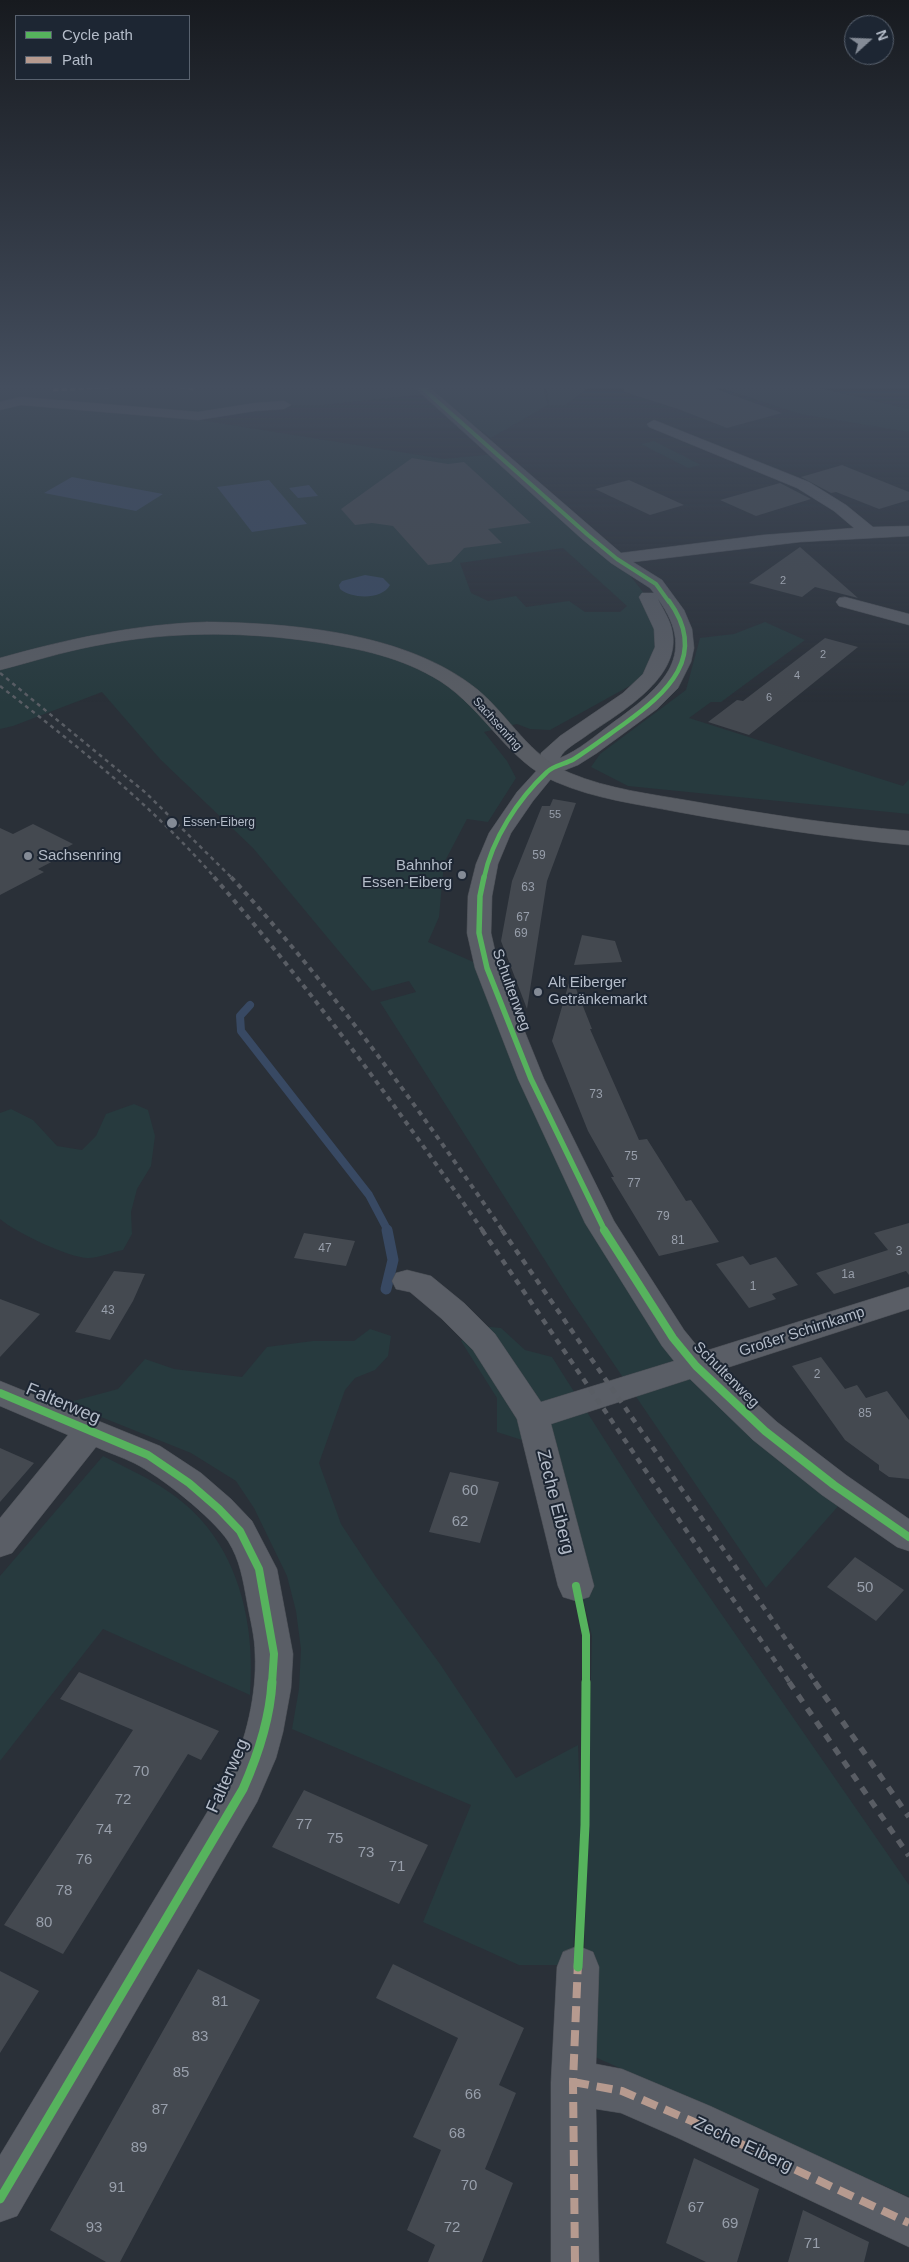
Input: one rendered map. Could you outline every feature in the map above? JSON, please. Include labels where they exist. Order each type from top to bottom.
[{"type":"street","name":"Schultenweg","points":[[540,493],[617,559],[649,578],[666,595],[683,629],[685,648],[682,662],[671,684],[650,705],[571,761],[548,770],[500,834],[487,864],[480,896],[479,933],[487,968],[531,1079],[600,1223],[673,1338],[696,1366],[773,1437],[834,1485],[909,1537]]},
{"type":"street","points":[[815,493],[840,508],[868,531]]},
{"type":"street","points":[[617,559],[730,544],[868,531],[909,531]]},
{"type":"street","points":[[845,602],[909,620]]},
{"type":"street","name":"Sachsenring","points":[[8,662],[96,640],[191,628],[249,629],[352,642],[410,657],[463,688],[479,702],[529,758],[548,770],[582,784],[621,794],[808,828],[909,838]]},
{"type":"street","name":"Zeche Eiberg","points":[[407,1281],[420,1284],[484,1342],[533,1417],[576,1586]]},
{"type":"street","name":"Großer Schirnkamp","points":[[696,1366],[909,1298]]},
{"type":"street","points":[[533,1417],[696,1366]]},
{"type":"street","name":"Falterweg","points":[[0,1394],[148,1455],[189,1483],[218,1508],[240,1531],[259,1569],[267,1605],[274,1654],[272,1688],[256,1758],[243,1789],[0,2199]]},
{"type":"street","name":"Falterweg","points":[[0,1543],[90,1431]]},
{"type":"street","points":[[575,2262],[573,2082],[578,1967]]},
{"type":"street","name":"Zeche Eiberg","points":[[573,2082],[622,2091],[694,2122],[909,2222]]},
{"type":"green space","points":[[0,493],[540,493],[617,559],[652,604],[661,623],[660,646],[653,673],[550,730],[530,729],[517,724],[484,732],[507,761],[516,778],[488,822],[467,819],[444,863],[439,917],[428,942],[487,968],[672,1338],[848,1495],[766,1588],[569,1298],[380,1002],[416,992],[409,981],[372,991],[253,848],[160,759],[102,692],[13,726],[0,729]],"holes":[[[563,548],[627,606],[620,612],[585,612],[569,601],[526,607],[516,596],[488,601],[471,593],[460,563]]]},
{"type":"green space","points":[[765,622],[805,640],[721,702],[711,702],[689,718],[903,786],[909,779],[909,814],[628,786],[591,767],[600,754],[686,690],[700,638],[734,634]]},
{"type":"green space","points":[[134,1104],[148,1110],[155,1136],[151,1166],[137,1189],[131,1212],[132,1234],[123,1250],[92,1258],[79,1257],[17,1231],[0,1219],[0,1113],[11,1109],[33,1120],[57,1146],[82,1150],[96,1136],[106,1114]]},
{"type":"green space","points":[[480,1326],[501,1328],[525,1350],[552,1357],[648,1508],[909,1885],[909,2197],[577,2049],[584,1963],[592,1636],[547,1448],[497,1432],[497,1398],[461,1341]]},
{"type":"green space","points":[[370,1329],[391,1336],[388,1356],[375,1370],[355,1378],[345,1390],[319,1463],[341,1524],[376,1577],[440,1664],[516,1778],[578,1745],[581,1827],[572,1965],[519,1965],[423,1922],[471,1805],[292,1729],[299,1689],[301,1649],[296,1611],[287,1576],[254,1508],[236,1481],[191,1453],[66,1403],[118,1389],[145,1359],[174,1369],[242,1377],[267,1347],[313,1341],[354,1341]]},
{"type":"green space","points":[[103,1456],[168,1491],[197,1516],[215,1537],[228,1561],[246,1612],[250,1640],[250,1695],[103,1629],[0,1761],[0,1576]]},
{"type":"water","points":[[44,493],[155,493],[163,494],[136,511]]},
{"type":"water","points":[[221,493],[280,493],[307,524],[252,532]]},
{"type":"water","points":[[293,493],[315,493],[318,496],[298,498]]},
{"type":"water","points":[[365,575],[383,578],[390,585],[381,593],[367,596],[352,595],[340,589],[339,585],[342,581]]},
{"type":"building","points":[[364,493],[498,493],[531,523],[488,529],[502,543],[464,548],[451,562],[428,565],[393,526],[372,523],[355,525],[341,509]]},
{"type":"building","points":[[603,493],[657,493],[684,505],[650,515]]},
{"type":"building","points":[[746,493],[799,493],[811,499],[756,516],[720,500]]},
{"type":"building","points":[[837,493],[909,493],[909,500],[879,509]]},
{"type":"building","points":[[800,547],[858,598],[815,587],[802,597],[749,583]]},
{"type":"building","points":[[825,638],[858,647],[749,735],[708,722],[737,700],[743,701]]},
{"type":"building","points":[[553,799],[576,803],[547,881],[527,1009],[501,941],[512,881],[542,806],[550,806]]},
{"type":"building","name":"Sachsenring","points":[[33,824],[73,844],[53,855],[59,858],[38,869],[44,872],[0,895],[0,828],[13,834]]},
{"type":"building","points":[[582,935],[615,941],[622,962],[574,965]]},
{"type":"building","points":[[571,976],[592,1029],[590,1029],[639,1140],[647,1139],[686,1201],[691,1200],[719,1242],[659,1256],[611,1177],[614,1177],[588,1131],[552,1041]]},
{"type":"building","points":[[909,1223],[909,1275],[906,1271],[834,1294],[816,1273],[888,1250],[874,1233]]},
{"type":"building","points":[[304,1233],[355,1241],[346,1266],[294,1258]]},
{"type":"building","points":[[743,1256],[750,1265],[776,1257],[798,1285],[772,1294],[776,1299],[749,1308],[716,1264]]},
{"type":"building","points":[[114,1271],[145,1274],[133,1301],[110,1340],[75,1332]]},
{"type":"building","points":[[0,1299],[40,1314],[0,1357]]},
{"type":"building","points":[[821,1357],[845,1389],[857,1385],[866,1398],[887,1391],[909,1420],[909,1479],[889,1477],[879,1470],[879,1465],[845,1440],[792,1366]]},
{"type":"building","points":[[0,1448],[34,1463],[0,1502]]},
{"type":"building","points":[[450,1472],[499,1482],[480,1543],[429,1532]]},
{"type":"building","points":[[855,1557],[904,1590],[876,1621],[827,1587]]},
{"type":"building","points":[[79,1672],[219,1731],[201,1760],[188,1754],[63,1954],[4,1925],[133,1730],[60,1699]]},
{"type":"building","points":[[304,1790],[428,1845],[399,1904],[272,1847]]},
{"type":"building","points":[[393,1964],[524,2028],[499,2085],[516,2093],[485,2169],[513,2183],[482,2262],[428,2262],[435,2245],[407,2230],[441,2150],[413,2137],[458,2038],[376,1998]]},
{"type":"building","points":[[198,1969],[260,2000],[120,2262],[106,2262],[50,2230]]},
{"type":"building","points":[[0,1971],[39,1991],[0,2053]]},
{"type":"building","points":[[694,2158],[759,2189],[737,2262],[706,2262],[666,2243]]},
{"type":"building","points":[[803,2210],[869,2242],[864,2262],[788,2262]]},
{"type":"waterway","points":[[250,1005],[240,1016],[241,1031],[369,1195],[388,1231]]},
{"type":"waterway","points":[[386,1289],[393,1260],[387,1230]]},
{"type":"railway","points":[[0,673],[146,793],[231,877]]},
{"type":"railway","points":[[0,686],[57,730],[139,800],[191,851],[215,878]]},
{"type":"railway","points":[[214,877],[285,962],[353,1050],[483,1231]]},
{"type":"railway","points":[[231,877],[304,961],[373,1049],[503,1231]]},
{"type":"railway","points":[[482,1230],[790,1683]]},
{"type":"railway","points":[[502,1230],[816,1683]]},
{"type":"railway","points":[[789,1682],[909,1856]]},
{"type":"railway","points":[[815,1682],[909,1817]]},
{"type":"marked path","points":[[575,2262],[573,2082],[578,1962]]},
{"type":"marked path","points":[[573,2082],[622,2091],[694,2122],[909,2223]]},
{"type":"cycle path","points":[[540,493],[617,559],[656,584],[675,610],[683,629],[685,648],[682,662],[671,684],[650,705],[590,749],[571,761],[548,770],[525,797],[500,833],[487,864],[480,896],[479,933],[487,968],[531,1079],[600,1223],[673,1338],[696,1366],[765,1431],[834,1485],[909,1537]]},
{"type":"cycle path","points":[[0,1393],[148,1455],[189,1483],[219,1509],[240,1531],[259,1569],[274,1654],[272,1688],[264,1732],[257,1758],[243,1789],[0,2199]]},
{"type":"cycle path","points":[[576,1586],[586,1635],[585,1825],[578,1967]]},
{"type":"place","name":"Essen-Eiberg","points":[[172,823]]},
{"type":"place","name":"Sachsenring","points":[[28,856]]},
{"type":"place","name":"Bahnhof Essen-Eiberg","points":[[462,875]]},
{"type":"place","name":"Alt Eiberger Getränkemarkt","points":[[538,992]]}]
